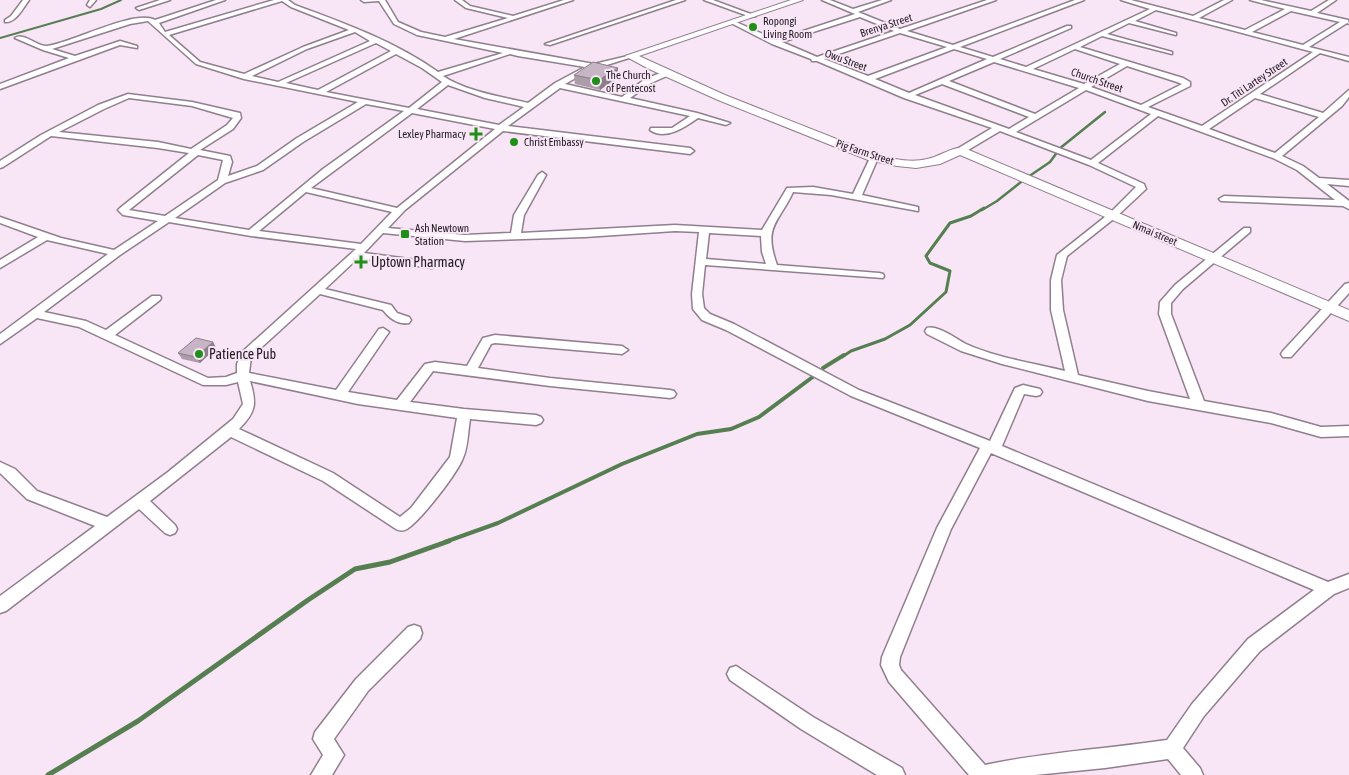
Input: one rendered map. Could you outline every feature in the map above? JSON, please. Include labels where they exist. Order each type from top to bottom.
[{"type":"street","points":[[7,21],[13,17],[26,0]]},
{"type":"street","points":[[139,8],[168,0]]},
{"type":"street","points":[[45,49],[130,22],[145,19],[155,22],[222,0]]},
{"type":"street","points":[[164,34],[280,0]]},
{"type":"street","points":[[284,0],[293,6],[355,30],[425,66],[447,82],[494,98],[530,106]]},
{"type":"street","points":[[364,0],[377,0]]},
{"type":"street","points":[[382,0],[396,23],[419,34],[510,53],[592,66]]},
{"type":"street","points":[[458,0],[468,7],[512,17]]},
{"type":"street","points":[[444,39],[570,0]]},
{"type":"street","points":[[548,44],[682,0]]},
{"type":"street","points":[[707,0],[753,16]]},
{"type":"street","points":[[0,606],[170,479],[229,430],[248,409],[250,397],[242,376],[242,364],[246,356],[360,251],[399,211],[530,106],[558,85],[592,66],[734,23],[800,0]]},
{"type":"street","name":"Church Street","points":[[826,0],[900,31],[1084,87],[1276,156],[1300,168],[1348,204]]},
{"type":"street","points":[[854,11],[888,0]]},
{"type":"street","points":[[970,0],[983,3]]},
{"type":"street","name":"Brenya Street","points":[[814,60],[993,0]]},
{"type":"street","points":[[868,79],[1081,0]]},
{"type":"street","points":[[1124,0],[1135,1],[1349,59]]},
{"type":"street","points":[[1194,18],[1229,0]]},
{"type":"street","points":[[1253,0],[1348,21]]},
{"type":"street","points":[[1311,14],[1333,0]]},
{"type":"street","points":[[1028,70],[1156,8]]},
{"type":"street","points":[[1246,32],[1290,9]]},
{"type":"street","points":[[774,43],[862,14]]},
{"type":"street","points":[[1129,21],[1174,34]]},
{"type":"street","points":[[1304,47],[1348,21]]},
{"type":"street","points":[[155,22],[164,34],[198,63],[244,77],[501,128],[690,150]]},
{"type":"street","name":"Owu Street","points":[[734,23],[814,60],[868,79]]},
{"type":"street","points":[[907,96],[1069,27]]},
{"type":"street","points":[[244,77],[312,46],[355,30]]},
{"type":"street","points":[[1101,34],[1170,53]]},
{"type":"street","points":[[18,38],[75,58]]},
{"type":"street","points":[[278,84],[375,41]]},
{"type":"street","points":[[0,87],[120,43],[135,47]]},
{"type":"street","points":[[1074,47],[1180,80],[1187,84],[1141,108]]},
{"type":"street","name":"Dr. Titi Lartey Street","points":[[1202,130],[1318,51]]},
{"type":"street","points":[[318,93],[395,52]]},
{"type":"street","points":[[437,75],[510,53]]},
{"type":"street","name":"Pig Farm Street","points":[[630,56],[750,110],[874,158],[896,163],[919,164],[943,160],[999,128]]},
{"type":"street","points":[[1011,131],[1126,63]]},
{"type":"street","points":[[623,100],[648,81],[666,73]]},
{"type":"street","points":[[868,79],[907,96],[1011,131],[1141,186],[1141,189],[1113,215],[1062,255],[1056,280],[1057,310],[1073,378]]},
{"type":"street","points":[[942,81],[1036,117]]},
{"type":"street","points":[[250,233],[348,154],[375,138],[447,82]]},
{"type":"street","points":[[558,85],[726,123]]},
{"type":"street","points":[[1276,156],[1324,116],[1345,102],[1349,92]]},
{"type":"street","points":[[1254,95],[1324,116]]},
{"type":"street","points":[[0,165],[84,115],[128,96],[192,104],[237,115],[237,118],[230,127],[194,151],[123,210],[126,213],[360,251],[432,265]]},
{"type":"street","points":[[0,340],[116,253],[222,181],[260,168],[300,140],[364,102]]},
{"type":"street","points":[[1092,164],[1156,114]]},
{"type":"street","points":[[654,130],[674,130],[696,115]]},
{"type":"street","points":[[51,134],[158,145],[227,158],[228,162],[222,181]]},
{"type":"street","name":"Nmai street","points":[[960,151],[1349,316]]},
{"type":"street","points":[[0,154],[14,156]]},
{"type":"street","points":[[856,198],[874,158]]},
{"type":"street","points":[[515,237],[519,215],[542,176]]},
{"type":"street","points":[[1317,181],[1349,183]]},
{"type":"street","points":[[772,266],[765,249],[765,233],[768,224],[785,203],[790,190],[796,188],[824,191],[915,209]]},
{"type":"street","points":[[304,189],[399,211]]},
{"type":"street","points":[[1224,199],[1348,204]]},
{"type":"street","points":[[0,220],[46,236],[116,253]]},
{"type":"street","points":[[381,230],[465,238],[585,234],[624,230],[704,230],[765,233]]},
{"type":"street","points":[[704,230],[697,294],[699,309],[706,317],[730,327],[856,393],[991,447],[1328,589]]},
{"type":"street","points":[[1199,405],[1164,314],[1166,302],[1179,287],[1247,230]]},
{"type":"street","points":[[0,265],[46,236]]},
{"type":"street","points":[[702,262],[772,266],[879,276]]},
{"type":"street","points":[[1287,354],[1349,286]]},
{"type":"street","points":[[317,290],[387,307],[393,316],[405,320]]},
{"type":"street","points":[[107,335],[156,298]]},
{"type":"street","points":[[36,314],[82,324],[207,382],[226,381],[242,376],[400,405],[464,414],[536,420]]},
{"type":"street","points":[[932,331],[965,348],[1006,362],[1148,396],[1271,418],[1321,432],[1349,431]]},
{"type":"street","points":[[339,395],[383,332]]},
{"type":"street","points":[[470,371],[487,341],[495,339],[622,350]]},
{"type":"street","points":[[400,405],[429,368],[435,366],[550,382],[670,394]]},
{"type":"street","points":[[1036,392],[1023,389],[1019,391],[991,447],[944,528],[891,657],[890,665],[895,676],[982,775],[1106,759],[1172,748],[1198,710],[1254,645],[1328,589],[1349,581]]},
{"type":"street","points":[[229,430],[328,477],[401,525],[416,512],[453,464],[464,414]]},
{"type":"street","points":[[0,466],[12,472],[25,490],[32,495],[108,524]]},
{"type":"street","points":[[140,501],[170,529]]},
{"type":"street","points":[[321,775],[335,755],[322,739],[362,685],[414,632]]},
{"type":"street","points":[[736,674],[807,723],[895,775]]},
{"type":"street","points":[[1172,748],[1193,775]]},
{"type":"building","points":[[593,62],[618,68],[599,80],[574,75]]},
{"type":"building","points":[[196,338],[213,342],[196,357],[178,353]]},
{"type":"waterway","points":[[0,38],[101,9],[121,0]]},
{"type":"waterway","points":[[1059,149],[1105,112]]},
{"type":"waterway","points":[[1028,177],[1050,162],[1058,151]]},
{"type":"waterway","points":[[982,210],[1021,182]]},
{"type":"waterway","points":[[842,357],[851,351],[885,339],[910,325],[946,292],[950,271],[930,263],[926,256],[950,223],[971,216],[984,208]]},
{"type":"waterway","points":[[823,368],[844,355]]},
{"type":"waterway","points":[[445,542],[498,523],[622,464],[697,434],[731,429],[759,417],[814,376]]},
{"type":"waterway","points":[[48,775],[138,721],[308,600],[355,569],[390,562],[449,541]]},
{"type":"place","name":"Ropongi Living Room","points":[[753,27]]},
{"type":"place","name":"The Church of Pentecost","points":[[596,81]]},
{"type":"place","name":"Lexley Pharmacy","points":[[476,134]]},
{"type":"place","name":"Christ Embassy","points":[[514,142]]},
{"type":"place","name":"Ash Newtown Station","points":[[405,234]]},
{"type":"place","name":"Uptown Pharmacy","points":[[361,262]]},
{"type":"place","name":"Patience Pub","points":[[199,354]]}]
